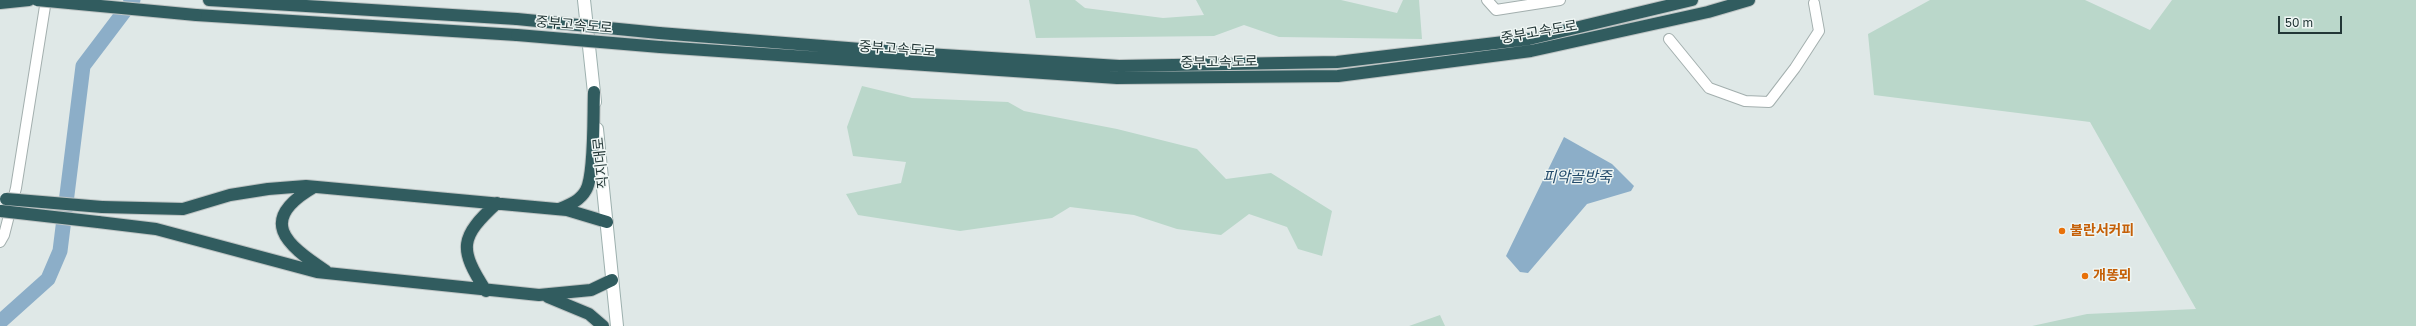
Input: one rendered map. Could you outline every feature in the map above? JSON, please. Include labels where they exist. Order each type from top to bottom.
[{"type":"highway","points":[[0,3],[29,0]]},
{"type":"highway","name":"중부고속도로","points":[[37,0],[196,15],[516,35],[660,47],[1117,78],[1338,76],[1531,51],[1708,12],[1749,0]]},
{"type":"highway","name":"중부고속도로","points":[[209,0],[517,19],[659,33],[911,53],[1119,66],[1337,62],[1529,39],[1692,0]]},
{"type":"highway","points":[[558,209],[580,198],[587,189],[590,167],[594,92]]},
{"type":"highway","points":[[2,198],[102,207],[183,209],[230,195],[268,189],[314,187],[558,209],[607,222]]},
{"type":"highway","points":[[314,187],[294,200],[288,208],[283,218],[283,230],[286,240],[292,247],[331,274]]},
{"type":"highway","points":[[486,290],[471,266],[467,242],[477,222],[497,203]]},
{"type":"highway","points":[[1,211],[156,229],[317,272],[331,274],[539,294],[591,290],[612,280]]},
{"type":"highway","points":[[539,294],[558,300],[588,314],[603,326]]},
{"type":"main road","name":"직지대로","points":[[584,0],[617,326]]},
{"type":"street","points":[[0,242],[4,235],[16,188],[46,0]]},
{"type":"street","points":[[1487,0],[1496,10],[1560,0]]},
{"type":"street","points":[[1669,38],[1709,88],[1745,101],[1769,102],[1795,68],[1819,31],[1814,3]]},
{"type":"green space","points":[[1029,0],[1075,0],[1085,8],[1163,18],[1204,15],[1196,0],[1341,0],[1397,13],[1403,0],[1419,0],[1422,39],[1279,37],[1244,25],[1214,36],[1036,38]]},
{"type":"green space","points":[[1930,0],[2085,0],[2150,30],[2172,0],[2416,0],[2416,326],[2032,326],[2087,314],[2196,309],[2090,122],[1874,95],[1868,34]]},
{"type":"green space","points":[[862,86],[912,98],[1008,102],[1024,111],[1117,129],[1197,149],[1226,179],[1271,173],[1332,211],[1322,256],[1298,249],[1287,227],[1249,214],[1221,235],[1177,229],[1134,215],[1070,207],[1052,218],[960,231],[858,215],[846,194],[901,183],[906,162],[853,156],[847,127]]},
{"type":"green space","points":[[1440,315],[1445,326],[1409,326]]},
{"type":"water","name":"피악골방죽","points":[[1564,137],[1612,164],[1634,186],[1631,191],[1587,204],[1528,273],[1520,272],[1506,256]]},
{"type":"waterway","points":[[0,322],[48,279],[60,251],[83,66],[133,0]]},
{"type":"place","name":"불란서커피","points":[[2062,231]]},
{"type":"place","name":"개똥뫼","points":[[2085,276]]}]
